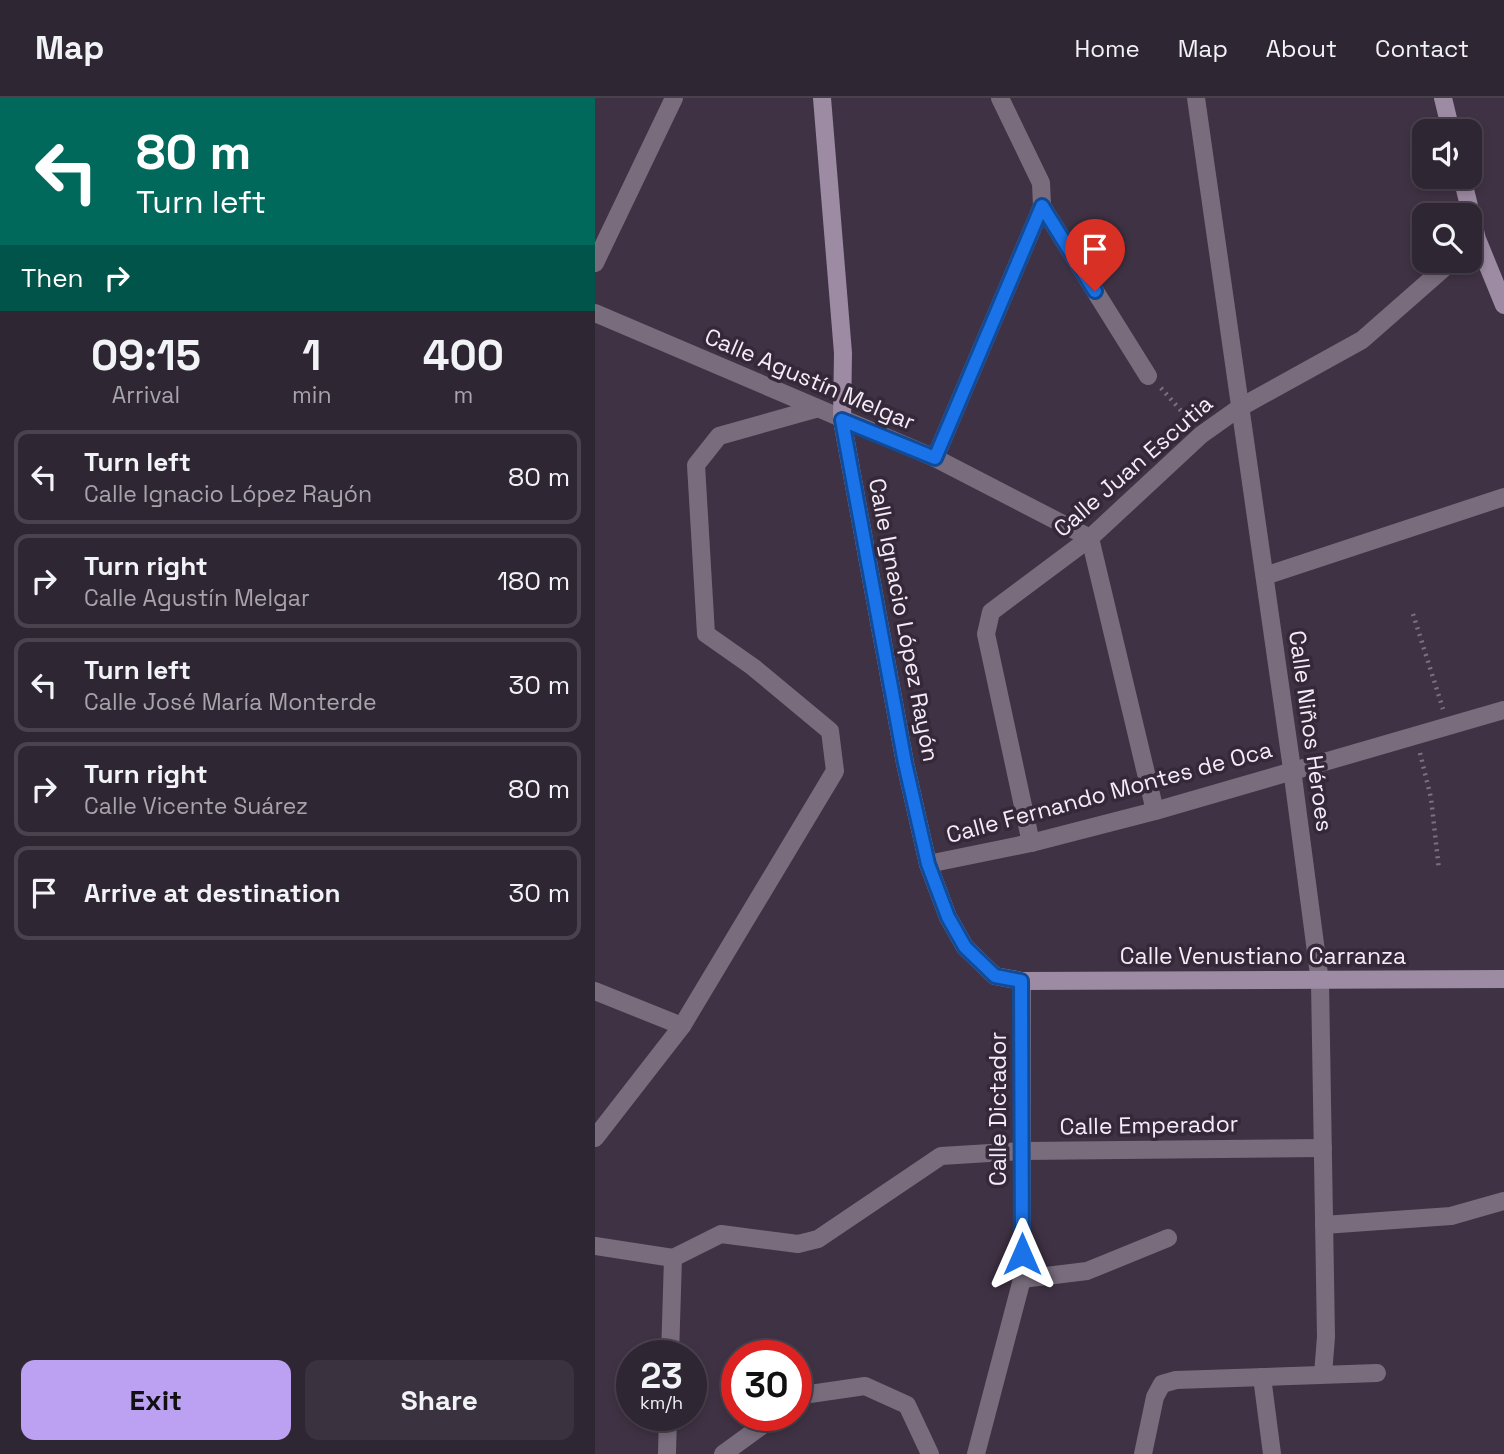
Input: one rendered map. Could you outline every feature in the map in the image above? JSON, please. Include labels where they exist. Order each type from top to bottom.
[{"type":"street","points":[[595,263],[674,98]]},
{"type":"street","name":"Calle Ignacio López Rayón","points":[[822,98],[843,353],[842,420],[905,763],[928,864],[948,917],[965,947],[995,976],[1021,981]]},
{"type":"street","points":[[935,458],[1042,206],[1041,183],[1000,98]]},
{"type":"street","name":"Calle Niños Héroes","points":[[1196,98],[1320,982],[1326,1337],[1323,1374]]},
{"type":"street","points":[[1443,98],[1448,119]]},
{"type":"street","points":[[1042,206],[1148,376]]},
{"type":"street","points":[[1482,260],[1504,305]]},
{"type":"street","name":"Calle Juan Escutia","points":[[1031,843],[986,634],[991,612],[1090,538],[1201,435],[1239,408],[1362,340],[1438,273]]},
{"type":"street","name":"Calle Agustín Melgar","points":[[595,313],[935,458],[1090,538]]},
{"type":"street","points":[[595,1138],[683,1026],[835,771],[830,731],[753,667],[706,634],[696,466],[719,436],[815,409]]},
{"type":"street","points":[[1265,576],[1504,497]]},
{"type":"street","points":[[1090,538],[1155,811]]},
{"type":"street","name":"Calle Fernando Montes de Oca","points":[[928,864],[1031,843],[1155,811],[1504,709]]},
{"type":"street","name":"Calle Venustiano Carranza","points":[[1021,981],[1320,982],[1504,979]]},
{"type":"street","name":"Calle Dictador","points":[[976,1454],[1022,1279],[1021,981]]},
{"type":"street","points":[[595,991],[683,1026]]},
{"type":"street","name":"Calle Emperador","points":[[673,1258],[721,1234],[798,1244],[818,1239],[941,1156],[1023,1151],[1323,1148]]},
{"type":"street","points":[[1324,1225],[1451,1216],[1504,1201]]},
{"type":"street","points":[[1022,1279],[1087,1271],[1168,1238]]},
{"type":"street","points":[[595,1246],[673,1258],[670,1340]]},
{"type":"street","points":[[1143,1454],[1155,1397],[1162,1384],[1175,1380],[1377,1373]]},
{"type":"street","points":[[1262,1377],[1272,1454]]},
{"type":"street","points":[[812,1394],[865,1386],[907,1405],[930,1454]]},
{"type":"street","points":[[667,1454],[668,1431]]},
{"type":"street","points":[[723,1454],[754,1431]]},
{"type":"path","points":[[1148,376],[1165,391],[1201,435]]},
{"type":"path","points":[[1413,614],[1448,727]]},
{"type":"path","points":[[1416,736],[1431,798],[1439,870]]},
{"type":"route","points":[[1022,1254],[1021,981],[995,976],[965,947],[948,917],[928,864],[879,631],[842,420],[935,458],[1042,206],[1095,291]]}]
